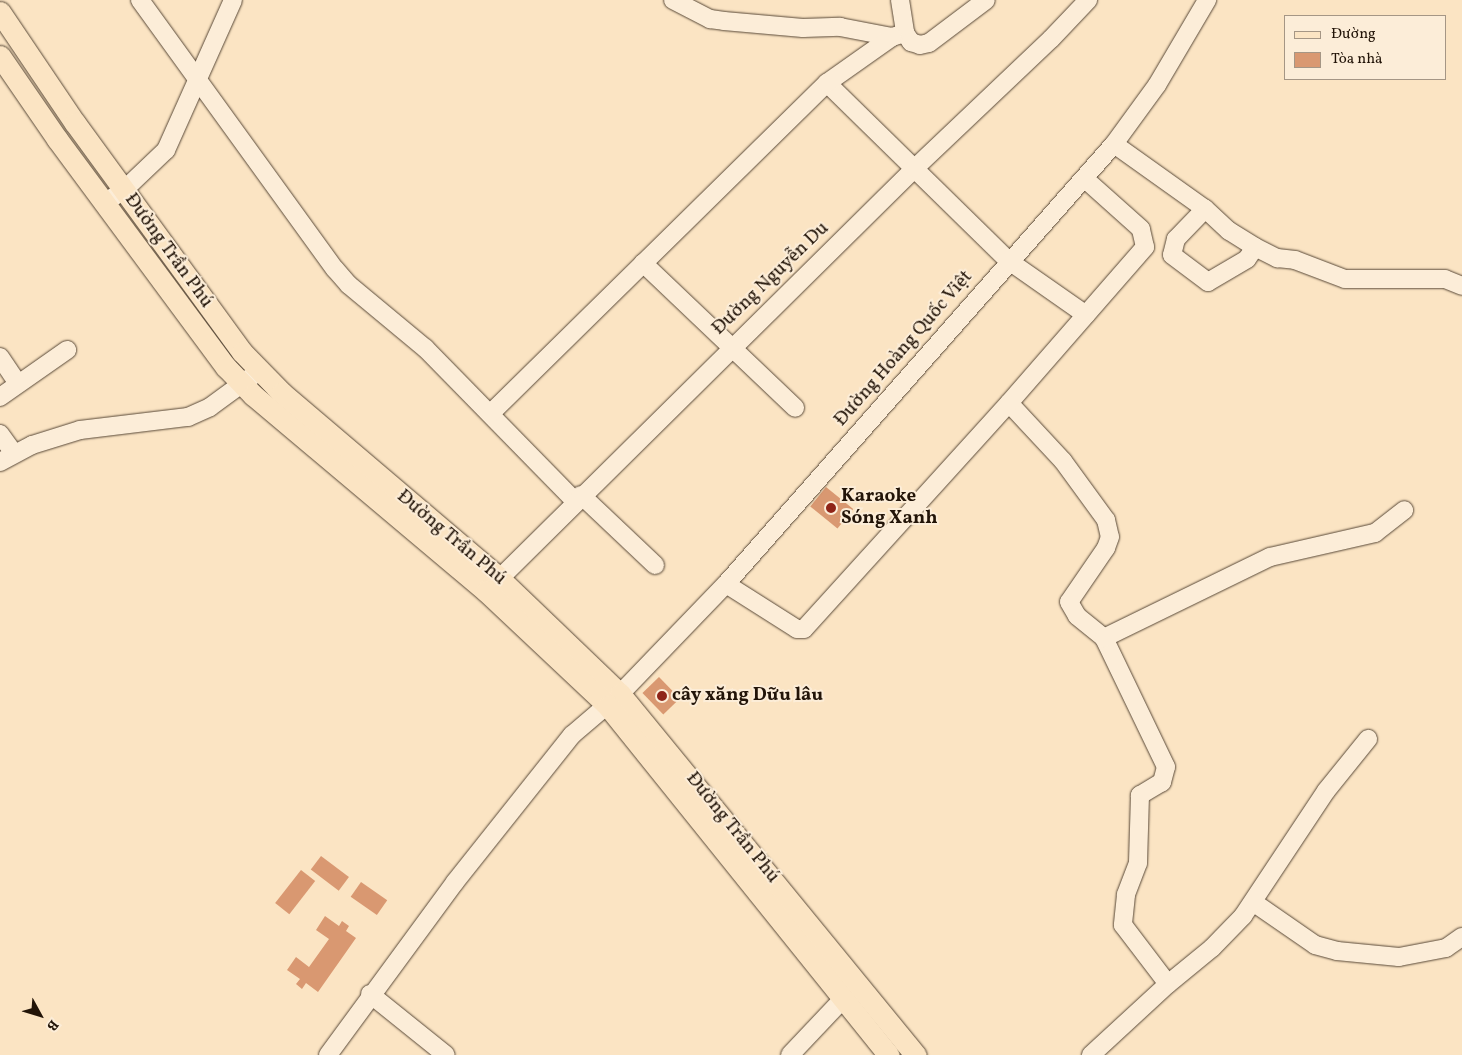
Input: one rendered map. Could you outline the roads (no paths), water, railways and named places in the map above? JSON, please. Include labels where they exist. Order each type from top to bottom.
[{"type":"main road","name":"Đường Trần Phú","points":[[0,12],[124,190],[259,371],[493,585],[614,700],[916,1055]]},
{"type":"main road","name":"Đường Trần Phú","points":[[0,56],[104,203],[226,367],[242,384],[493,585]]},
{"type":"main road","name":"Đường Trần Phú","points":[[614,700],[888,1055]]},
{"type":"street","points":[[140,0],[335,269],[349,285],[425,348],[578,498],[655,565]]},
{"type":"street","points":[[104,203],[124,190],[161,159],[233,0]]},
{"type":"street","points":[[673,0],[710,19],[803,28],[840,27],[899,35],[910,42],[920,45],[929,43],[986,0]]},
{"type":"street","points":[[899,35],[900,0]]},
{"type":"street","name":"Đường Nguyễn Du","points":[[493,585],[578,498],[915,168],[1051,39],[1088,0]]},
{"type":"street","name":"Đường Hoàng Quốc Việt","points":[[328,1055],[370,994],[531,784],[589,718],[614,700],[726,584],[1114,144],[1157,86],[1207,0]]},
{"type":"street","points":[[491,413],[827,83],[899,35]]},
{"type":"street","points":[[827,83],[1010,261],[1086,316]]},
{"type":"street","points":[[1114,144],[1205,209],[1229,231],[1277,258],[1295,260],[1345,279],[1445,279],[1462,286]]},
{"type":"street","points":[[726,584],[797,629],[804,629],[1086,316],[1142,252],[1145,236],[1141,229],[1084,178]]},
{"type":"street","points":[[1205,209],[1172,248],[1172,255],[1182,264],[1208,282],[1247,259],[1255,247]]},
{"type":"street","points":[[643,263],[794,408]]},
{"type":"street","points":[[0,397],[67,350]]},
{"type":"street","points":[[0,357],[18,384]]},
{"type":"street","points":[[0,434],[7,458],[80,430],[188,417],[210,407],[259,371]]},
{"type":"street","points":[[1009,403],[1063,461],[1106,520],[1110,537],[1106,548],[1069,602],[1077,616],[1104,638],[1166,767],[1162,782],[1140,795],[1138,863],[1126,894],[1123,925],[1168,984]]},
{"type":"street","points":[[1104,638],[1270,557],[1375,532],[1404,510]]},
{"type":"street","points":[[1091,1055],[1168,984],[1212,948],[1254,902],[1326,791],[1368,739]]},
{"type":"street","points":[[1254,902],[1315,945],[1337,951],[1399,957],[1446,948],[1462,937]]},
{"type":"street","points":[[370,994],[446,1055]]},
{"type":"street","points":[[790,1055],[843,999]]},
{"type":"place","name":"Karaoke Sóng Xanh","points":[[831,508]]},
{"type":"place","name":"cây xăng Dữu lâu","points":[[662,696]]}]
